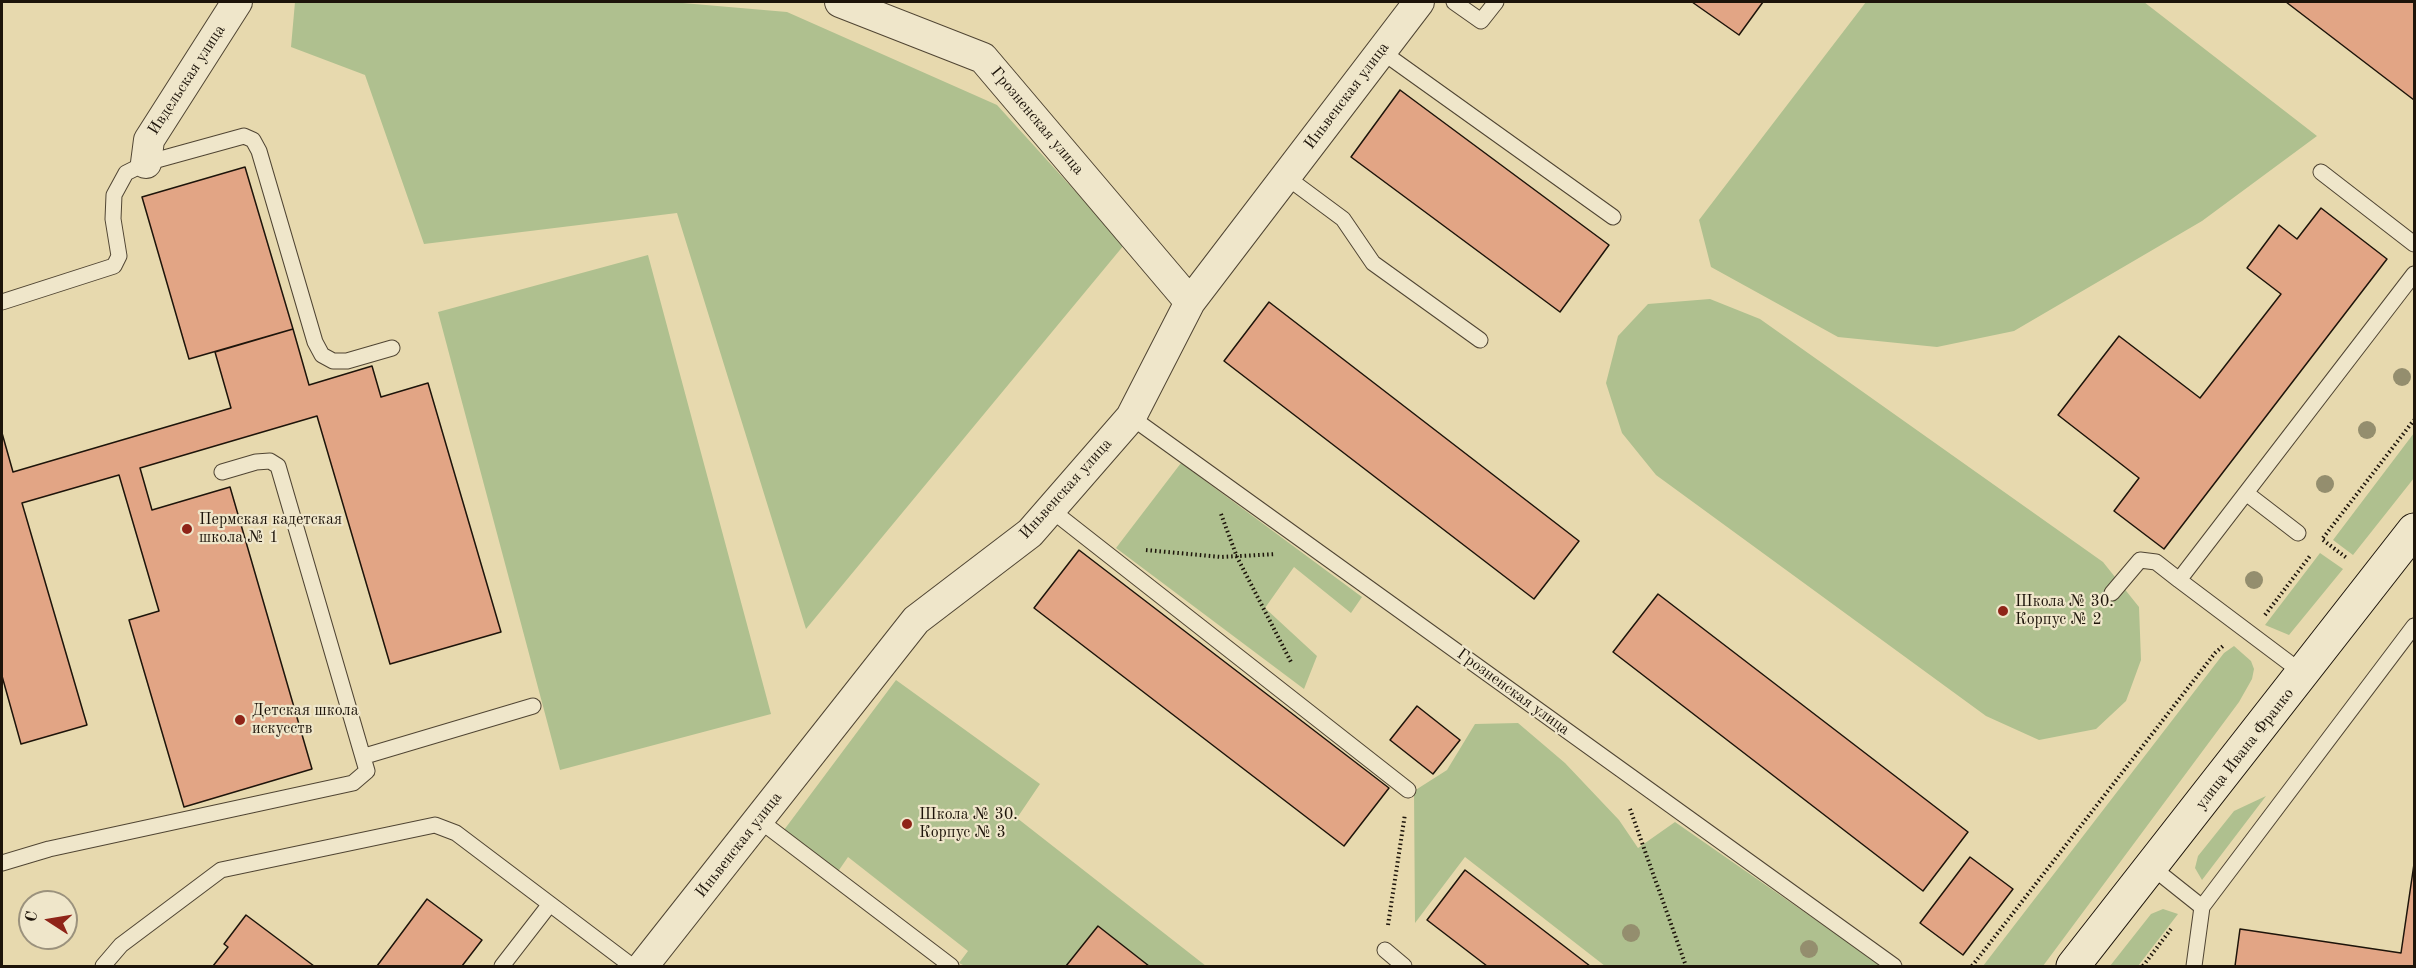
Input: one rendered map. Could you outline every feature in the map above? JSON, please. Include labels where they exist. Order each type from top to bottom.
[{"type":"street","name":"Ивдельская улица","points":[[146,163],[148,140],[237,2]]},
{"type":"street","name":"Грозненская улица","points":[[840,2],[984,58],[1190,302]]},
{"type":"street","name":"Иньвенская улица","points":[[643,966],[916,620],[1030,533],[1131,417],[1190,302],[1419,2]]},
{"type":"street","name":"улица Ивана Франко","points":[[2073,966],[2153,867],[2415,530]]},
{"type":"lane","points":[[1454,2],[1481,21],[1496,2]]},
{"type":"lane","points":[[1381,51],[1614,217]]},
{"type":"lane","points":[[2,302],[114,266],[120,256],[113,219],[114,195],[126,173],[146,163],[232,137],[244,136],[253,140],[315,342],[322,355],[333,361],[346,361],[392,348]]},
{"type":"lane","points":[[2321,172],[2415,244]]},
{"type":"lane","points":[[1285,176],[1337,213],[1373,263],[1480,340]]},
{"type":"lane","points":[[2179,580],[2415,274]]},
{"type":"lane","name":"Грозненская улица","points":[[1131,417],[1894,966]]},
{"type":"lane","points":[[2,863],[49,849],[353,783],[367,771],[365,756],[278,466],[270,461],[256,462],[222,472]]},
{"type":"lane","points":[[2246,493],[2298,533]]},
{"type":"lane","points":[[1050,510],[1408,790]]},
{"type":"lane","points":[[2112,593],[2140,560],[2156,562],[2304,674]]},
{"type":"lane","points":[[2194,966],[2202,907],[2415,626]]},
{"type":"lane","points":[[365,756],[533,706]]},
{"type":"lane","points":[[759,820],[951,966]]},
{"type":"lane","points":[[103,966],[121,945],[221,870],[435,825],[456,833],[632,966]]},
{"type":"lane","points":[[2153,867],[2202,907]]},
{"type":"lane","points":[[502,966],[550,904]]},
{"type":"lane","points":[[1385,950],[1404,966]]},
{"type":"path","points":[[2318,546],[2415,420]]},
{"type":"path","points":[[1203,469],[1238,557],[1285,653],[1301,677],[1301,705]]},
{"type":"path","points":[[2323,539],[2356,565]]},
{"type":"path","points":[[1108,554],[1128,547],[1238,557],[1281,554],[1312,547]]},
{"type":"path","points":[[1972,966],[2215,653],[2262,619],[2311,555]]},
{"type":"path","points":[[1614,765],[1686,966]]},
{"type":"path","points":[[1385,950],[1408,790]]},
{"type":"green space","points":[[295,2],[671,2],[787,12],[997,105],[1124,245],[806,629],[677,213],[424,244],[365,75],[291,47]]},
{"type":"green space","points":[[1866,2],[2144,2],[2317,136],[2202,221],[2014,331],[1937,347],[1838,337],[1711,267],[1699,220]]},
{"type":"green space","points":[[648,255],[771,714],[560,770],[438,312]]},
{"type":"green space","points":[[1710,299],[1760,319],[2103,562],[2139,607],[2141,660],[2126,701],[2096,729],[2039,740],[1986,716],[1656,475],[1622,433],[1606,383],[1618,336],[1648,304]]},
{"type":"green space","points":[[2414,433],[2414,478],[2353,555],[2333,540]]},
{"type":"green space","points":[[1181,463],[1362,597],[1351,613],[1294,567],[1265,608],[1317,656],[1304,689],[1116,548]]},
{"type":"green space","points":[[2320,553],[2343,569],[2289,635],[2265,625]]},
{"type":"green space","points":[[2234,646],[2251,661],[2254,669],[2252,679],[2239,702],[2043,966],[1983,966],[2224,653]]},
{"type":"green space","name":"Школа № 30. Корпус № 3","points":[[896,680],[1040,784],[1017,818],[1206,966],[1149,966],[1098,926],[1066,966],[965,966],[959,963],[968,951],[848,857],[837,873],[784,830]]},
{"type":"green space","points":[[1518,723],[1565,763],[1619,820],[1638,848],[1675,822],[1882,966],[1605,966],[1465,857],[1415,923],[1414,791],[1447,770],[1475,724]]},
{"type":"green space","points":[[2266,796],[2202,880],[2195,868],[2198,856],[2234,811]]},
{"type":"green space","points":[[2163,909],[2178,914],[2138,966],[2110,966],[2151,914]]},
{"type":"building","points":[[1692,2],[1763,2],[1739,35]]},
{"type":"building","points":[[2286,2],[2414,2],[2414,100]]},
{"type":"building","points":[[1400,90],[1609,245],[1560,312],[1351,157]]},
{"type":"building","points":[[245,167],[293,329],[189,359],[142,197]]},
{"type":"building","points":[[2321,208],[2387,259],[2164,549],[2114,511],[2139,478],[2058,415],[2119,336],[2200,398],[2281,294],[2247,268],[2279,225],[2297,239]]},
{"type":"building","points":[[1269,302],[1579,541],[1534,599],[1224,361]]},
{"type":"building","points":[[293,329],[309,385],[372,366],[381,397],[428,383],[501,632],[390,664],[317,416],[140,468],[152,510],[230,487],[312,769],[184,807],[129,620],[159,611],[119,475],[22,503],[87,725],[21,744],[2,676],[2,433],[13,472],[231,408],[215,352]]},
{"type":"building","points":[[1079,550],[1389,788],[1344,846],[1034,608]]},
{"type":"building","points":[[1658,594],[1968,832],[1923,891],[1613,652]]},
{"type":"building","points":[[1417,706],[1460,740],[1433,774],[1390,740]]},
{"type":"building","points":[[1970,857],[2013,889],[1963,955],[1920,923]]},
{"type":"building","points":[[2414,864],[2414,966],[2235,966],[2240,929],[2401,953]]},
{"type":"building","points":[[1465,870],[1590,966],[1487,966],[1427,920]]},
{"type":"building","points":[[427,899],[482,940],[462,966],[377,966]]},
{"type":"building","points":[[246,915],[314,966],[213,966],[228,947],[224,944]]},
{"type":"building","points":[[1098,926],[1149,966],[1066,966]]},
{"type":"place","name":"Пермская кадетская школа № 1","points":[[187,529]]},
{"type":"place","name":"Школа № 30. Корпус № 2","points":[[2003,611]]},
{"type":"place","name":"Детская школа искусств","points":[[240,720]]},
{"type":"place","name":"Школа № 30. Корпус № 3","points":[[907,824]]}]
